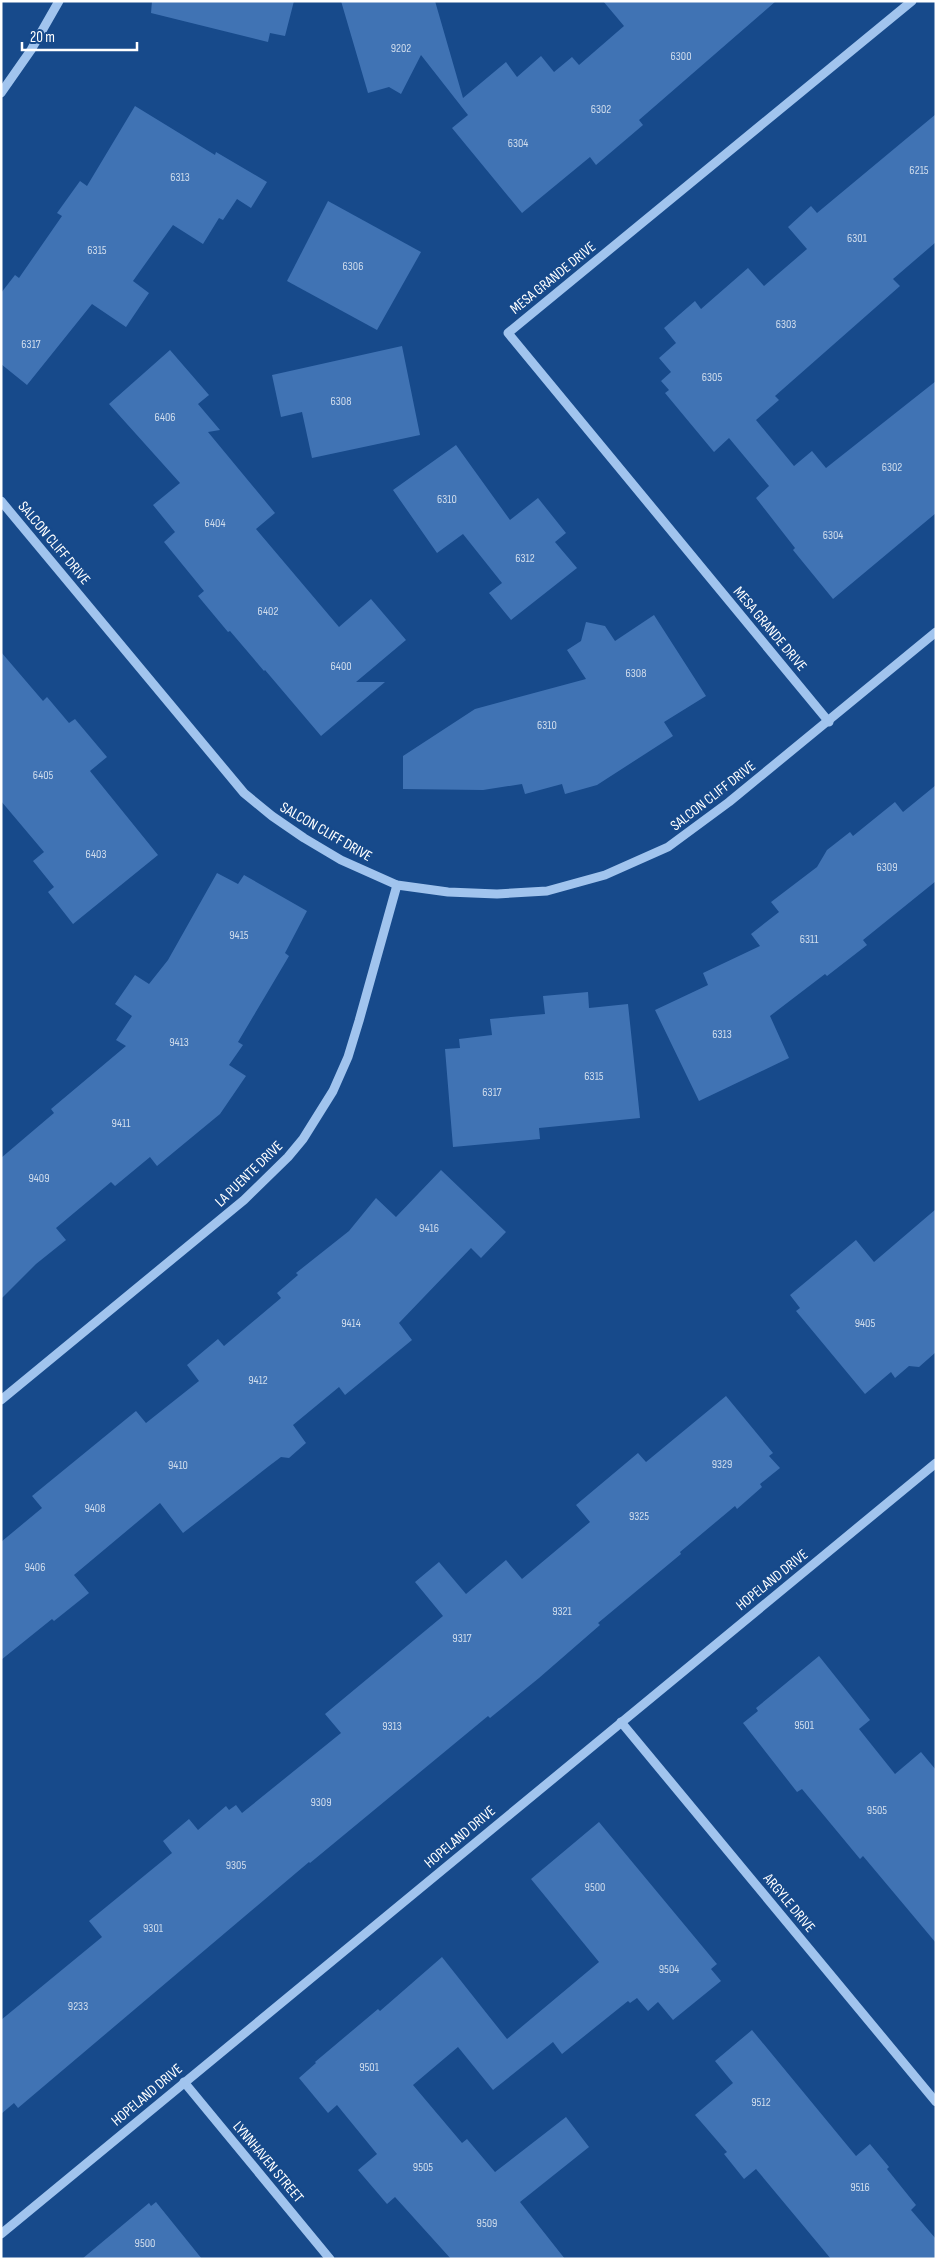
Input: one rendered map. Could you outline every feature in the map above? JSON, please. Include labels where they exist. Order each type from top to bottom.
[{"type":"street","points":[[1,93],[32,50],[59,1]]},
{"type":"street","name":"MESA GRANDE DRIVE","points":[[828,722],[508,333],[912,1]]},
{"type":"street","name":"SALCON CLIFF DRIVE","points":[[1,501],[244,793],[272,816],[304,838],[341,860],[398,885],[448,892],[498,894],[547,891],[605,875],[668,847],[730,802],[936,632]]},
{"type":"street","name":"LA PUENTE DRIVE","points":[[1,1400],[244,1200],[270,1176],[303,1139],[333,1091],[348,1057],[398,885]]},
{"type":"street","name":"HOPELAND DRIVE","points":[[1,2234],[936,1462]]},
{"type":"street","name":"ARGYLE DRIVE","points":[[621,1722],[936,2102]]},
{"type":"street","name":"LYNNHAVEN STREET","points":[[184,2082],[330,2259]]},
{"type":"building","points":[[152,1],[294,1],[285,36],[270,33],[268,42],[151,13]]},
{"type":"building","points":[[341,1],[435,1],[463,98],[506,62],[517,77],[541,56],[554,72],[572,57],[579,65],[624,26],[603,1],[776,1],[639,120],[643,125],[596,165],[590,157],[522,213],[452,128],[468,115],[421,55],[401,94],[389,87],[368,93]]},
{"type":"building","points":[[135,106],[215,155],[216,152],[267,182],[251,208],[237,199],[223,220],[219,218],[203,244],[173,225],[133,281],[149,293],[126,327],[92,304],[27,385],[1,364],[1,293],[15,275],[19,278],[62,216],[57,213],[80,181],[87,186]]},
{"type":"building","points":[[936,114],[936,242],[893,279],[900,286],[775,396],[779,400],[756,420],[794,466],[812,451],[826,468],[936,381],[936,513],[833,599],[793,550],[795,548],[756,498],[769,486],[729,438],[714,452],[665,393],[669,390],[661,381],[671,372],[659,358],[676,343],[664,328],[695,301],[701,309],[748,268],[764,286],[807,249],[788,227],[811,206],[817,213]]},
{"type":"building","points":[[328,201],[421,252],[377,330],[287,281]]},
{"type":"building","points":[[402,346],[420,435],[312,458],[302,412],[281,417],[272,375]]},
{"type":"building","points":[[170,350],[209,395],[198,404],[220,430],[208,432],[275,513],[256,529],[339,627],[371,599],[406,640],[356,682],[385,682],[321,736],[198,596],[204,591],[164,542],[175,532],[153,505],[180,483],[109,404]]},
{"type":"building","points":[[456,445],[510,520],[538,498],[566,533],[555,542],[577,568],[511,620],[489,593],[502,583],[463,534],[437,553],[393,490]]},
{"type":"building","points":[[654,615],[706,696],[664,722],[673,736],[597,785],[565,794],[562,784],[525,794],[522,784],[483,790],[403,789],[403,756],[475,709],[586,679],[567,650],[581,641],[586,622],[605,626],[615,641]]},
{"type":"building","points":[[1,652],[43,701],[47,697],[69,723],[75,719],[107,757],[90,771],[158,855],[73,924],[48,892],[54,887],[33,861],[44,852],[1,801]]},
{"type":"building","points":[[936,785],[936,881],[863,940],[867,945],[770,1016],[789,1058],[699,1101],[655,1010],[708,985],[703,973],[760,946],[751,934],[779,912],[771,902],[817,867],[827,850],[850,832],[853,836],[895,802],[903,812]]},
{"type":"building","points":[[217,873],[238,884],[244,875],[307,911],[285,953],[289,956],[238,1042],[243,1045],[229,1065],[246,1076],[220,1114],[157,1166],[150,1157],[115,1186],[111,1182],[56,1228],[66,1240],[36,1264],[1,1299],[1,1158],[54,1113],[51,1109],[126,1046],[116,1040],[132,1016],[115,1004],[135,975],[149,984],[168,960]]},
{"type":"building","points":[[588,992],[589,1008],[628,1004],[640,1118],[539,1128],[540,1139],[453,1147],[445,1049],[460,1048],[459,1039],[492,1035],[490,1019],[545,1014],[543,996]]},
{"type":"building","points":[[441,1170],[506,1232],[481,1258],[471,1248],[399,1323],[412,1340],[345,1395],[339,1387],[293,1425],[306,1443],[289,1458],[281,1457],[183,1533],[160,1503],[74,1575],[89,1593],[54,1621],[52,1619],[1,1660],[1,1542],[42,1508],[32,1496],[136,1411],[146,1423],[199,1381],[187,1365],[218,1339],[224,1346],[281,1298],[277,1293],[298,1275],[296,1273],[349,1231],[376,1198],[396,1217]]},
{"type":"building","points":[[936,1209],[936,1352],[919,1367],[909,1366],[895,1378],[891,1372],[865,1394],[796,1311],[800,1308],[790,1295],[856,1240],[874,1262]]},
{"type":"building","points":[[726,1396],[773,1453],[769,1456],[780,1468],[760,1484],[762,1487],[737,1509],[735,1506],[680,1552],[681,1554],[598,1623],[600,1625],[539,1678],[490,1718],[488,1716],[309,1862],[18,2108],[14,2103],[1,2114],[1,2020],[102,1937],[89,1921],[172,1853],[163,1841],[189,1819],[198,1830],[226,1806],[229,1810],[236,1805],[242,1813],[341,1733],[325,1714],[443,1616],[415,1582],[439,1562],[466,1594],[506,1560],[522,1579],[590,1522],[576,1505],[638,1453],[646,1462]]},
{"type":"building","points":[[819,1656],[870,1720],[859,1729],[895,1774],[921,1752],[936,1770],[936,1943],[863,1856],[860,1859],[802,1789],[797,1792],[743,1723],[758,1711],[756,1708]]},
{"type":"building","points":[[599,1822],[717,1964],[711,1969],[721,1981],[673,2020],[658,2002],[648,2011],[637,1998],[630,2003],[628,2001],[562,2054],[553,2042],[493,2090],[458,2047],[413,2085],[462,2143],[467,2139],[495,2172],[566,2117],[589,2147],[520,2202],[565,2259],[451,2259],[395,2197],[387,2204],[358,2170],[377,2154],[337,2105],[328,2113],[299,2078],[315,2062],[378,2009],[380,2011],[442,1957],[507,2039],[599,1962],[531,1879]]},
{"type":"building","points":[[752,2030],[856,2156],[870,2144],[889,2167],[887,2169],[916,2205],[911,2210],[936,2239],[936,2259],[831,2259],[756,2169],[744,2179],[724,2154],[727,2152],[695,2115],[733,2083],[715,2061]]},
{"type":"building","points":[[156,2202],[202,2259],[82,2259],[149,2203],[151,2206]]}]
